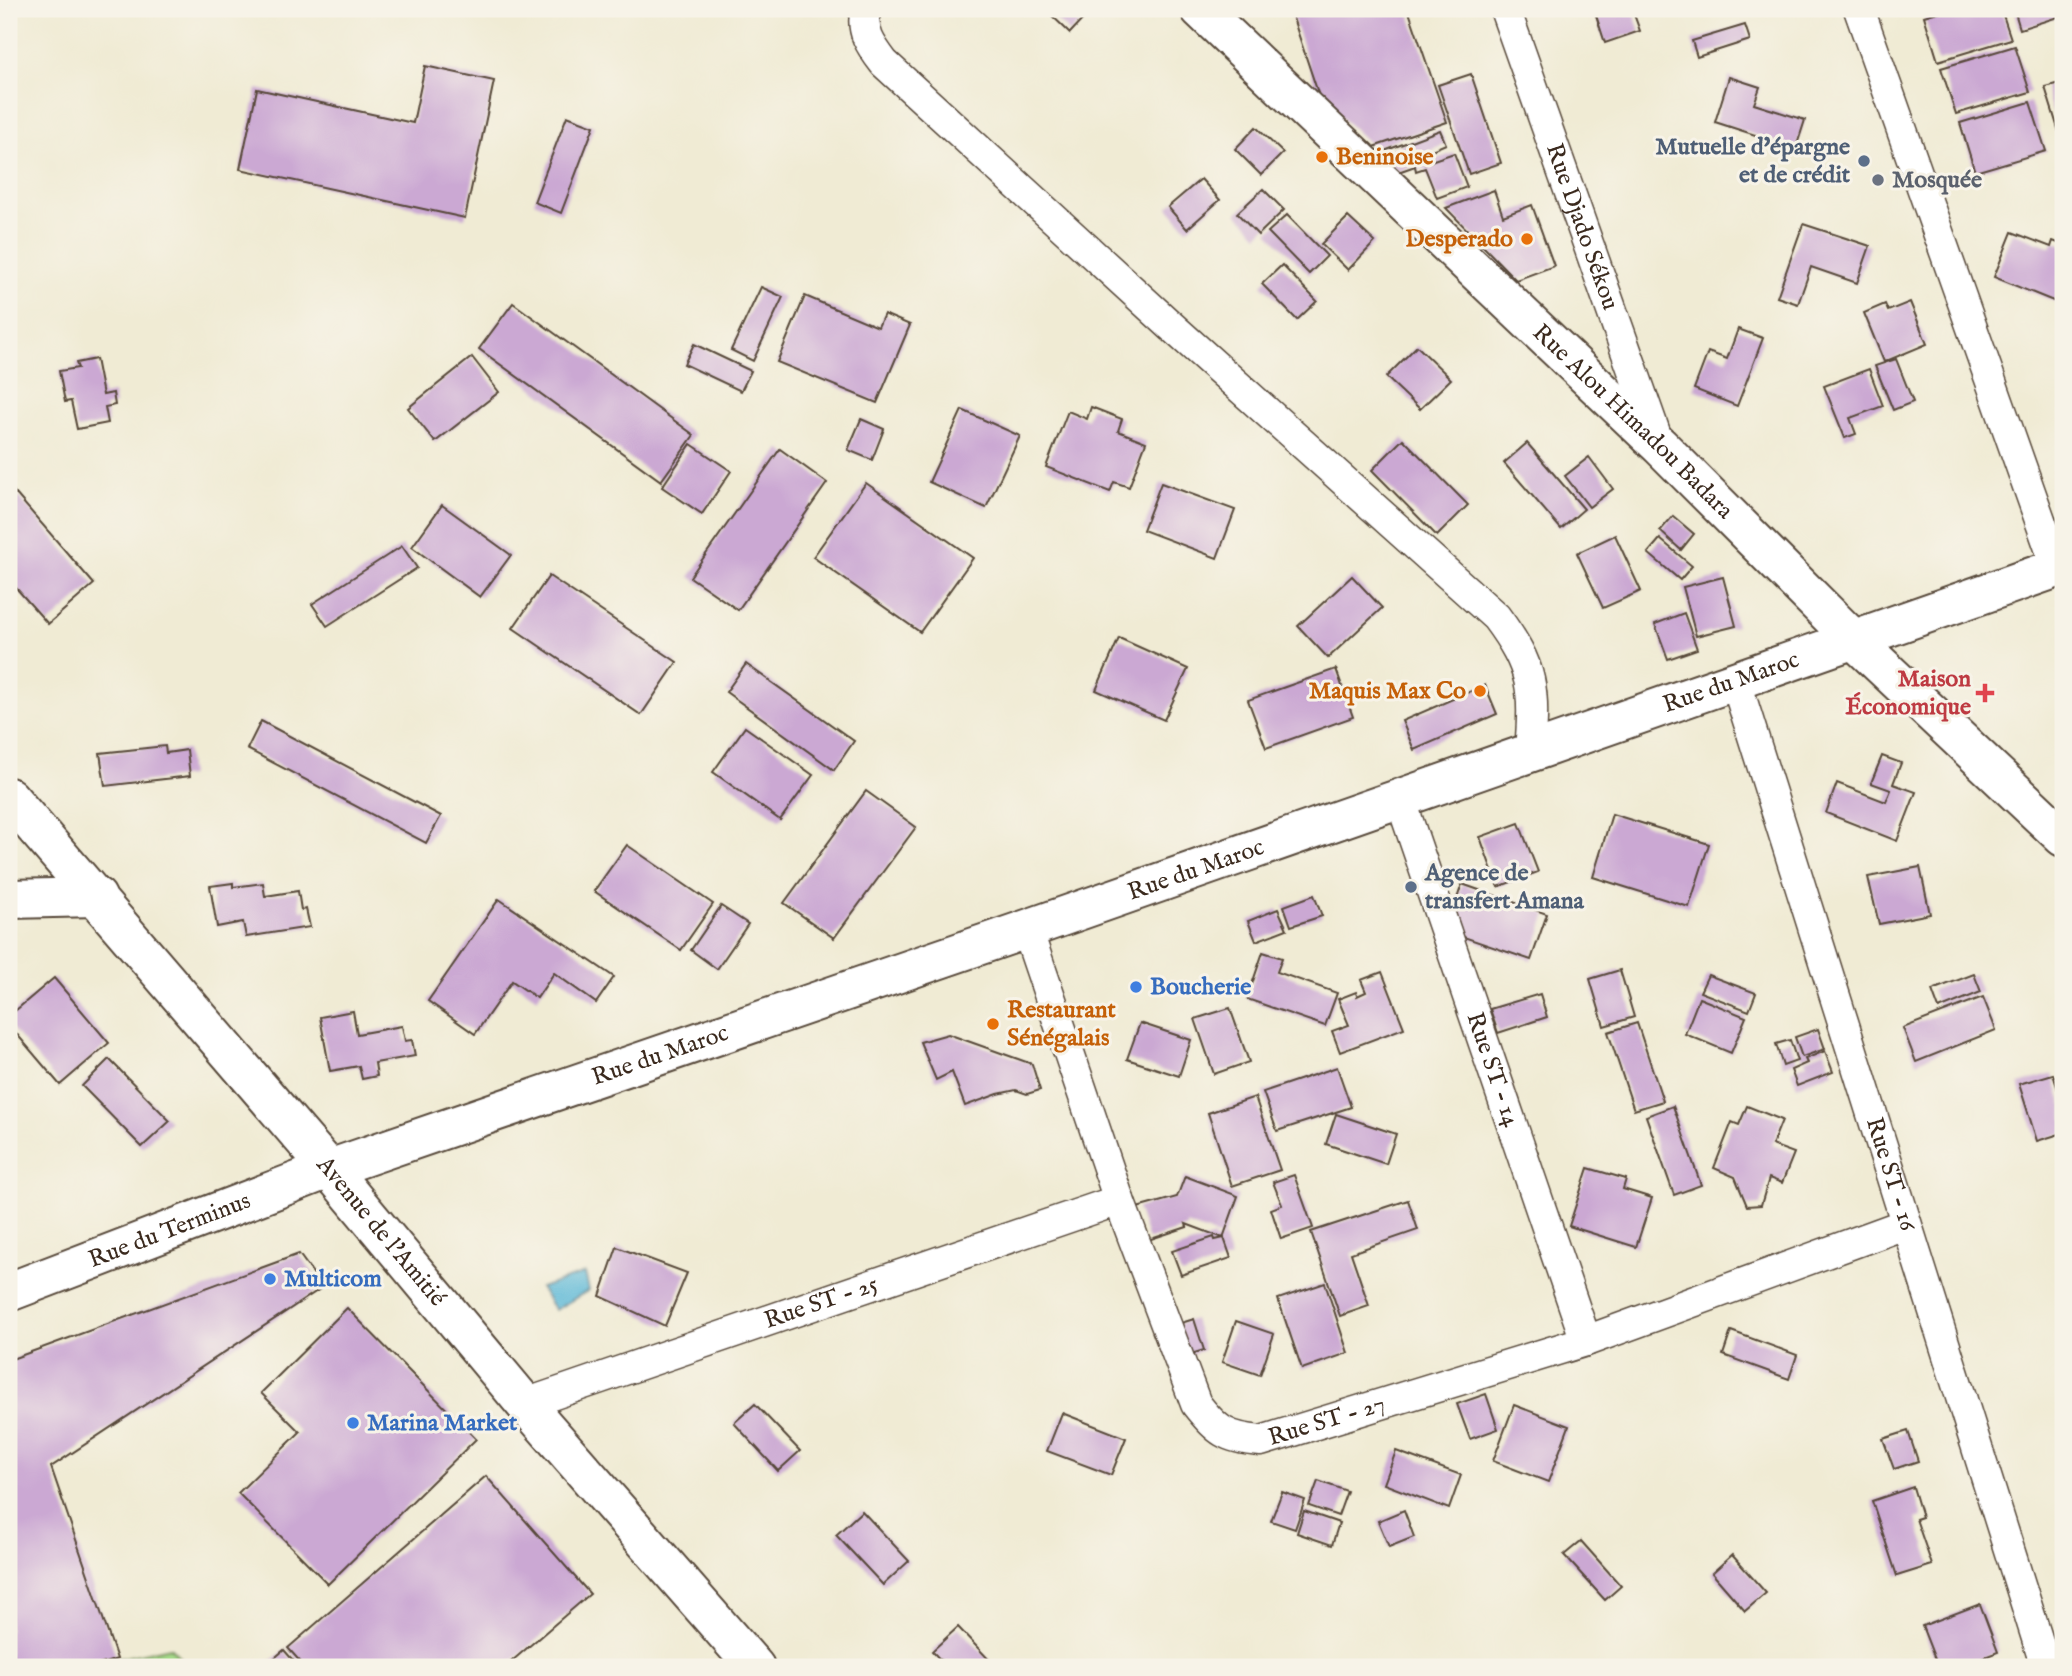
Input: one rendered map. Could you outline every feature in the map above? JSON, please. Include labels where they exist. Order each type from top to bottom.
[{"type":"street","points":[[866,9],[862,23],[869,43],[884,64],[1496,617],[1516,642],[1529,675],[1534,705],[1530,751]]},
{"type":"street","name":"Rue Alou Himadou Badara","points":[[1200,9],[1660,446],[1852,638],[2063,837]]},
{"type":"street","name":"Rue Djado Sékou","points":[[1504,9],[1660,446]]},
{"type":"street","points":[[1859,9],[2060,567]]},
{"type":"street","name":"Rue du Maroc","points":[[329,1169],[1027,929],[2060,567]]},
{"type":"street","name":"Rue ST - 16","points":[[1736,682],[2046,1667]]},
{"type":"street","name":"Avenue de l'Amitié","points":[[9,797],[329,1169],[524,1404],[755,1667]]},
{"type":"street","name":"Rue ST - 14","points":[[1400,798],[1586,1341]]},
{"type":"street","points":[[9,899],[97,897]]},
{"type":"street","name":"Rue ST - 27","points":[[1027,929],[1119,1200],[1196,1404],[1216,1429],[1236,1439],[1261,1441],[1586,1341],[1905,1224]]},
{"type":"street","name":"Rue du Terminus","points":[[9,1292],[329,1169]]},
{"type":"street","name":"Rue ST - 25","points":[[524,1404],[1119,1200]]},
{"type":"green space","points":[[170,1647],[189,1667],[93,1667],[117,1659]]},
{"type":"water","points":[[585,1273],[589,1290],[555,1310],[540,1288]]},
{"type":"building","points":[[1045,9],[1079,9],[1085,17],[1070,33]]},
{"type":"building","points":[[1290,9],[1408,9],[1447,122],[1373,147],[1319,96]]},
{"type":"building","points":[[1594,9],[1632,9],[1640,31],[1605,43]]},
{"type":"building","points":[[1948,9],[2001,9],[2011,39],[1938,61],[1924,16]]},
{"type":"building","points":[[2014,9],[2059,9],[2061,16],[2020,29]]},
{"type":"building","points":[[1745,25],[1750,40],[1697,57],[1692,41]]},
{"type":"building","points":[[2015,46],[2030,92],[1956,114],[1941,68]]},
{"type":"building","points":[[425,66],[494,81],[465,218],[240,169],[257,89],[413,123]]},
{"type":"building","points":[[1471,74],[1501,163],[1469,174],[1438,85]]},
{"type":"building","points":[[1729,77],[1760,87],[1754,104],[1805,120],[1796,148],[1715,122]]},
{"type":"building","points":[[2063,82],[2063,145],[2045,87]]},
{"type":"building","points":[[2030,102],[2046,151],[1975,172],[1960,123]]},
{"type":"building","points":[[567,116],[594,126],[561,213],[534,202]]},
{"type":"building","points":[[1256,127],[1283,153],[1261,175],[1235,149]]},
{"type":"building","points":[[1440,130],[1446,144],[1422,154],[1425,163],[1454,153],[1467,187],[1437,198],[1425,168],[1416,171],[1415,166],[1398,172],[1379,153]]},
{"type":"building","points":[[1201,179],[1220,200],[1187,229],[1168,207]]},
{"type":"building","points":[[1263,189],[1284,210],[1258,235],[1237,213]]},
{"type":"building","points":[[1494,190],[1503,216],[1532,205],[1554,266],[1516,280],[1446,208]]},
{"type":"building","points":[[1287,215],[1327,256],[1309,274],[1268,232]]},
{"type":"building","points":[[1348,217],[1375,242],[1348,270],[1321,244]]},
{"type":"building","points":[[1803,224],[1870,246],[1857,283],[1811,267],[1798,304],[1777,297]]},
{"type":"building","points":[[2012,232],[2051,247],[2053,241],[2063,245],[2063,305],[1994,277]]},
{"type":"building","points":[[1282,265],[1317,301],[1297,320],[1262,284]]},
{"type":"building","points":[[761,287],[783,297],[753,361],[731,350]]},
{"type":"building","points":[[805,296],[878,327],[884,314],[910,325],[877,403],[777,362]]},
{"type":"building","points":[[1910,302],[1927,344],[1884,362],[1864,313],[1885,304],[1888,311]]},
{"type":"building","points":[[513,303],[694,435],[661,481],[479,349]]},
{"type":"building","points":[[1738,329],[1763,338],[1737,406],[1694,389],[1708,352],[1727,359]]},
{"type":"building","points":[[694,344],[751,371],[741,391],[684,364]]},
{"type":"building","points":[[1417,346],[1451,379],[1420,409],[1386,377]]},
{"type":"building","points":[[472,357],[499,392],[435,442],[408,408]]},
{"type":"building","points":[[96,359],[103,395],[113,393],[115,405],[105,407],[108,423],[77,429],[71,401],[65,402],[59,371],[78,368],[76,363]]},
{"type":"building","points":[[1896,359],[1913,402],[1893,410],[1875,366]]},
{"type":"building","points":[[1869,369],[1883,406],[1850,418],[1856,434],[1845,438],[1824,386]]},
{"type":"building","points":[[1091,407],[1122,419],[1118,431],[1146,442],[1129,487],[1114,482],[1110,492],[1046,467],[1068,411],[1087,419]]},
{"type":"building","points":[[962,410],[1020,436],[986,508],[929,482]]},
{"type":"building","points":[[861,419],[884,429],[872,460],[848,450]]},
{"type":"building","points":[[1403,439],[1468,505],[1437,536],[1372,470]]},
{"type":"building","points":[[1527,443],[1584,509],[1561,529],[1504,463]]},
{"type":"building","points":[[691,444],[731,471],[702,514],[662,487]]},
{"type":"building","points":[[780,449],[827,483],[738,610],[690,577]]},
{"type":"building","points":[[1589,457],[1613,489],[1589,507],[1565,476]]},
{"type":"building","points":[[866,483],[973,558],[920,632],[813,557]]},
{"type":"building","points":[[1161,483],[1235,510],[1217,558],[1143,530]]},
{"type":"building","points":[[9,486],[94,584],[48,624],[9,580]]},
{"type":"building","points":[[442,505],[511,555],[480,597],[412,547]]},
{"type":"building","points":[[1673,516],[1694,534],[1681,550],[1660,531]]},
{"type":"building","points":[[1615,535],[1641,591],[1603,608],[1577,553]]},
{"type":"building","points":[[1660,539],[1692,566],[1680,580],[1648,553]]},
{"type":"building","points":[[402,546],[417,568],[327,626],[312,604]]},
{"type":"building","points":[[549,576],[677,662],[641,715],[513,628]]},
{"type":"building","points":[[1352,576],[1382,608],[1328,658],[1298,626]]},
{"type":"building","points":[[1723,577],[1736,626],[1696,636],[1683,587]]},
{"type":"building","points":[[1684,613],[1697,649],[1668,659],[1655,624]]},
{"type":"building","points":[[1119,638],[1188,669],[1164,720],[1096,690]]},
{"type":"building","points":[[746,664],[854,741],[834,770],[726,692]]},
{"type":"building","points":[[1336,669],[1353,717],[1266,748],[1248,700]]},
{"type":"building","points":[[1485,685],[1497,714],[1414,750],[1402,721]]},
{"type":"building","points":[[261,721],[441,816],[426,843],[247,749]]},
{"type":"building","points":[[745,727],[813,775],[780,820],[713,772]]},
{"type":"building","points":[[165,746],[166,753],[187,750],[190,776],[105,786],[100,753]]},
{"type":"building","points":[[1882,756],[1901,763],[1893,784],[1916,792],[1897,841],[1826,813],[1837,783],[1886,802],[1891,790],[1871,783]]},
{"type":"building","points":[[866,791],[916,827],[834,938],[784,903]]},
{"type":"building","points":[[1612,814],[1709,844],[1689,907],[1593,877]]},
{"type":"building","points":[[1519,823],[1538,872],[1498,887],[1480,837]]},
{"type":"building","points":[[627,845],[713,904],[681,950],[594,891]]},
{"type":"building","points":[[1920,867],[1930,914],[1879,924],[1868,877]]},
{"type":"building","points":[[233,883],[233,887],[263,883],[265,896],[298,891],[301,910],[306,909],[310,927],[246,937],[243,922],[217,927],[210,886]]},
{"type":"building","points":[[1462,884],[1547,914],[1531,960],[1446,931]]},
{"type":"building","points":[[1314,895],[1322,916],[1291,926],[1284,906]]},
{"type":"building","points":[[499,899],[614,977],[596,1003],[554,973],[537,998],[512,981],[475,1034],[428,1001]]},
{"type":"building","points":[[721,906],[748,924],[717,969],[691,950]]},
{"type":"building","points":[[1278,909],[1287,929],[1256,941],[1248,921]]},
{"type":"building","points":[[1263,952],[1282,958],[1277,972],[1337,993],[1325,1026],[1247,999]]},
{"type":"building","points":[[1620,970],[1634,1017],[1604,1026],[1590,979]]},
{"type":"building","points":[[1382,972],[1404,1028],[1340,1052],[1332,1031],[1349,1025],[1338,999],[1356,992],[1357,996],[1366,992],[1361,980]]},
{"type":"building","points":[[1974,974],[1981,992],[1939,1009],[1932,990]]},
{"type":"building","points":[[1708,975],[1756,993],[1749,1011],[1700,992]]},
{"type":"building","points":[[54,978],[109,1043],[60,1085],[9,1025],[9,1016]]},
{"type":"building","points":[[1540,994],[1547,1017],[1498,1033],[1490,1009]]},
{"type":"building","points":[[1983,997],[1996,1030],[1916,1062],[1903,1028]]},
{"type":"building","points":[[1699,998],[1746,1017],[1731,1053],[1685,1034]]},
{"type":"building","points":[[1230,1008],[1249,1062],[1214,1074],[1195,1019]]},
{"type":"building","points":[[353,1011],[357,1034],[402,1026],[405,1041],[412,1040],[415,1056],[375,1063],[377,1076],[362,1079],[359,1066],[330,1071],[320,1017]]},
{"type":"building","points":[[1140,1023],[1191,1040],[1179,1076],[1127,1059]]},
{"type":"building","points":[[1637,1023],[1663,1101],[1634,1110],[1608,1032]]},
{"type":"building","points":[[1818,1029],[1825,1049],[1802,1057],[1795,1037]]},
{"type":"building","points":[[948,1034],[1032,1064],[1040,1090],[1027,1094],[1016,1090],[965,1106],[952,1072],[936,1080],[920,1042]]},
{"type":"building","points":[[1790,1040],[1797,1061],[1783,1066],[1776,1044]]},
{"type":"building","points":[[1825,1051],[1833,1072],[1797,1086],[1791,1070],[1807,1063],[1805,1059]]},
{"type":"building","points":[[109,1059],[170,1121],[142,1147],[82,1086]]},
{"type":"building","points":[[1337,1067],[1351,1107],[1277,1131],[1263,1092]]},
{"type":"building","points":[[2053,1074],[2063,1106],[2063,1133],[2037,1141],[2019,1084]]},
{"type":"building","points":[[1255,1097],[1280,1170],[1232,1186],[1208,1113]]},
{"type":"building","points":[[1673,1106],[1701,1185],[1674,1195],[1646,1116]]},
{"type":"building","points":[[1747,1106],[1782,1120],[1772,1145],[1794,1153],[1782,1183],[1769,1178],[1761,1205],[1747,1206],[1735,1177],[1714,1168],[1732,1122],[1739,1125]]},
{"type":"building","points":[[1336,1114],[1396,1134],[1386,1164],[1326,1144]]},
{"type":"building","points":[[1588,1168],[1626,1179],[1623,1189],[1652,1198],[1636,1247],[1569,1226]]},
{"type":"building","points":[[1294,1175],[1313,1228],[1281,1239],[1271,1209],[1282,1205],[1273,1182]]},
{"type":"building","points":[[1185,1176],[1238,1196],[1223,1238],[1186,1224],[1187,1227],[1148,1240],[1137,1208],[1177,1197]]},
{"type":"building","points":[[1408,1200],[1418,1230],[1351,1253],[1369,1306],[1340,1316],[1311,1232]]},
{"type":"building","points":[[1214,1237],[1215,1240],[1224,1238],[1231,1258],[1181,1275],[1172,1251]]},
{"type":"building","points":[[617,1247],[687,1273],[665,1326],[600,1296]]},
{"type":"building","points":[[299,1254],[323,1287],[51,1467],[117,1659],[93,1667],[9,1667],[9,1360]]},
{"type":"building","points":[[1325,1283],[1348,1353],[1302,1369],[1278,1299]]},
{"type":"building","points":[[347,1308],[476,1439],[328,1584],[238,1493],[300,1432],[261,1393]]},
{"type":"building","points":[[1194,1319],[1204,1350],[1188,1355],[1178,1324]]},
{"type":"building","points":[[1236,1321],[1274,1334],[1260,1375],[1222,1362]]},
{"type":"building","points":[[1731,1331],[1797,1355],[1789,1379],[1723,1355]]},
{"type":"building","points":[[1486,1394],[1498,1429],[1470,1439],[1457,1404]]},
{"type":"building","points":[[755,1404],[800,1451],[778,1471],[734,1423]]},
{"type":"building","points":[[1514,1405],[1569,1426],[1548,1482],[1493,1461]]},
{"type":"building","points":[[1062,1413],[1126,1438],[1111,1475],[1047,1451]]},
{"type":"building","points":[[1908,1431],[1918,1461],[1894,1469],[1883,1439]]},
{"type":"building","points":[[1396,1451],[1461,1475],[1449,1509],[1384,1484]]},
{"type":"building","points":[[486,1476],[590,1594],[505,1667],[305,1667],[288,1648]]},
{"type":"building","points":[[1318,1481],[1347,1491],[1338,1516],[1309,1506]]},
{"type":"building","points":[[1913,1487],[1922,1517],[1916,1519],[1932,1565],[1897,1576],[1872,1501]]},
{"type":"building","points":[[1282,1492],[1305,1500],[1295,1529],[1271,1521]]},
{"type":"building","points":[[1404,1510],[1414,1537],[1389,1547],[1378,1521]]},
{"type":"building","points":[[862,1511],[909,1561],[883,1585],[836,1535]]},
{"type":"building","points":[[1304,1511],[1339,1523],[1332,1545],[1297,1533]]},
{"type":"building","points":[[1581,1541],[1621,1586],[1605,1600],[1564,1555]]},
{"type":"building","points":[[1732,1555],[1766,1593],[1745,1611],[1712,1573]]},
{"type":"building","points":[[1980,1604],[1998,1652],[1958,1667],[1938,1667],[1922,1626]]},
{"type":"building","points":[[958,1627],[996,1667],[947,1667],[932,1651]]},
{"type":"building","points":[[284,1650],[299,1667],[264,1667]]},
{"type":"place","name":"Beninoise","points":[[1322,157]]},
{"type":"place","name":"Mutuelle d'épargne et de crédit","points":[[1864,161]]},
{"type":"place","name":"Mosquée","points":[[1878,180]]},
{"type":"place","name":"Desperado","points":[[1527,239]]},
{"type":"place","name":"Maquis Max Co","points":[[1480,691]]},
{"type":"place","name":"Maison Économique","points":[[1985,693]]},
{"type":"place","name":"Agence de transfert Amana","points":[[1411,887]]},
{"type":"place","name":"Boucherie","points":[[1136,987]]},
{"type":"place","name":"Restaurant Sénégalais","points":[[993,1024]]},
{"type":"place","name":"Multicom","points":[[270,1279]]},
{"type":"place","name":"Marina Market","points":[[353,1423]]}]
